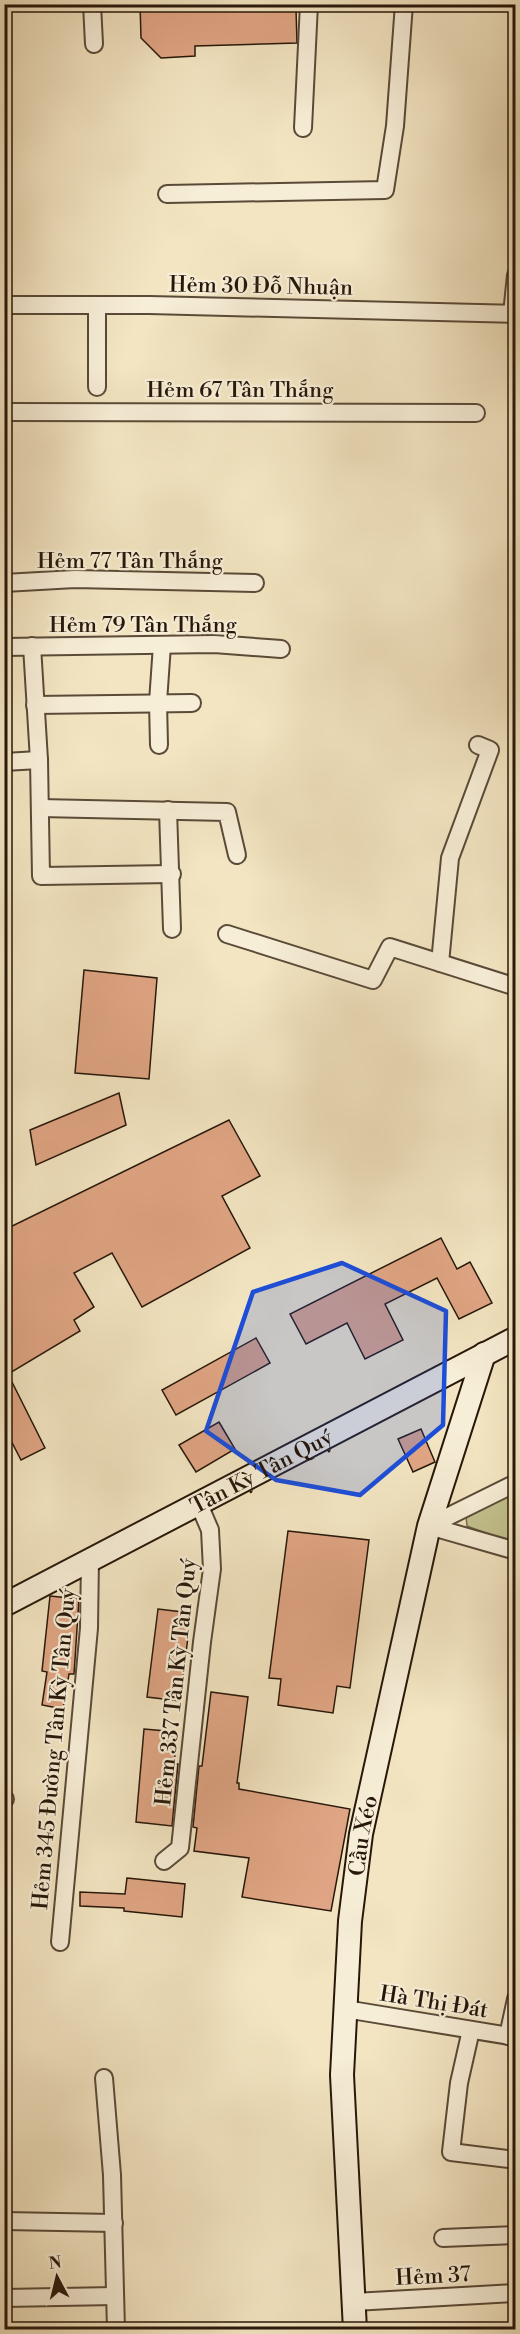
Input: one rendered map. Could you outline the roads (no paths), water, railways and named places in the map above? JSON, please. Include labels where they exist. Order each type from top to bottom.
[{"type":"street","points":[[92,4],[94,44]]},
{"type":"street","points":[[303,128],[309,4]]},
{"type":"street","points":[[167,194],[385,190],[396,126],[404,4]]},
{"type":"street","points":[[514,314],[516,275]]},
{"type":"street","name":"Hẻm 30 Đỗ Nhuận","points":[[4,305],[514,314]]},
{"type":"street","points":[[97,305],[97,387]]},
{"type":"street","name":"Hẻm 67 Tân Thắng","points":[[4,412],[476,413]]},
{"type":"street","name":"Hẻm 77 Tân Thắng","points":[[4,584],[75,579],[255,583]]},
{"type":"street","name":"Hẻm 79 Tân Thắng","points":[[4,647],[214,644],[281,649]]},
{"type":"street","points":[[159,745],[158,702],[162,645]]},
{"type":"street","points":[[32,646],[39,760],[41,876],[172,874]]},
{"type":"street","points":[[35,705],[192,703]]},
{"type":"street","points":[[440,963],[450,858],[490,750],[478,745]]},
{"type":"street","points":[[4,762],[39,760]]},
{"type":"street","points":[[40,808],[226,812],[237,855]]},
{"type":"street","points":[[168,810],[172,874],[172,929]]},
{"type":"street","points":[[228,934],[373,980],[390,947],[516,987]]},
{"type":"street","name":"Tân Kỳ Tân Quý","points":[[4,1605],[516,1338]]},
{"type":"street","name":"Cầu Xéo","points":[[356,2330],[342,2074],[350,1921],[361,1834],[429,1526],[484,1354]]},
{"type":"street","points":[[429,1526],[516,1483]]},
{"type":"street","name":"Hẻm 337 Tân Kỳ Tân Quý","points":[[164,1861],[180,1848],[212,1569],[210,1530],[198,1503]]},
{"type":"street","points":[[429,1526],[516,1551]]},
{"type":"street","name":"Hẻm 345 Đường Tân Kỳ Tân Quý","points":[[60,1942],[89,1628],[90,1559]]},
{"type":"street","points":[[512,2037],[516,2000]]},
{"type":"street","name":"Hà Thị Đát","points":[[345,2009],[512,2037]]},
{"type":"street","points":[[471,2030],[459,2083],[451,2152],[516,2160]]},
{"type":"street","points":[[105,2078],[114,2223],[116,2330]]},
{"type":"street","points":[[4,2221],[114,2223]]},
{"type":"street","name":"Hẻm 37","points":[[443,2238],[516,2235]]},
{"type":"street","name":"Hẻm 37","points":[[354,2302],[516,2293]]},
{"type":"street","points":[[4,2298],[116,2296]]}]
